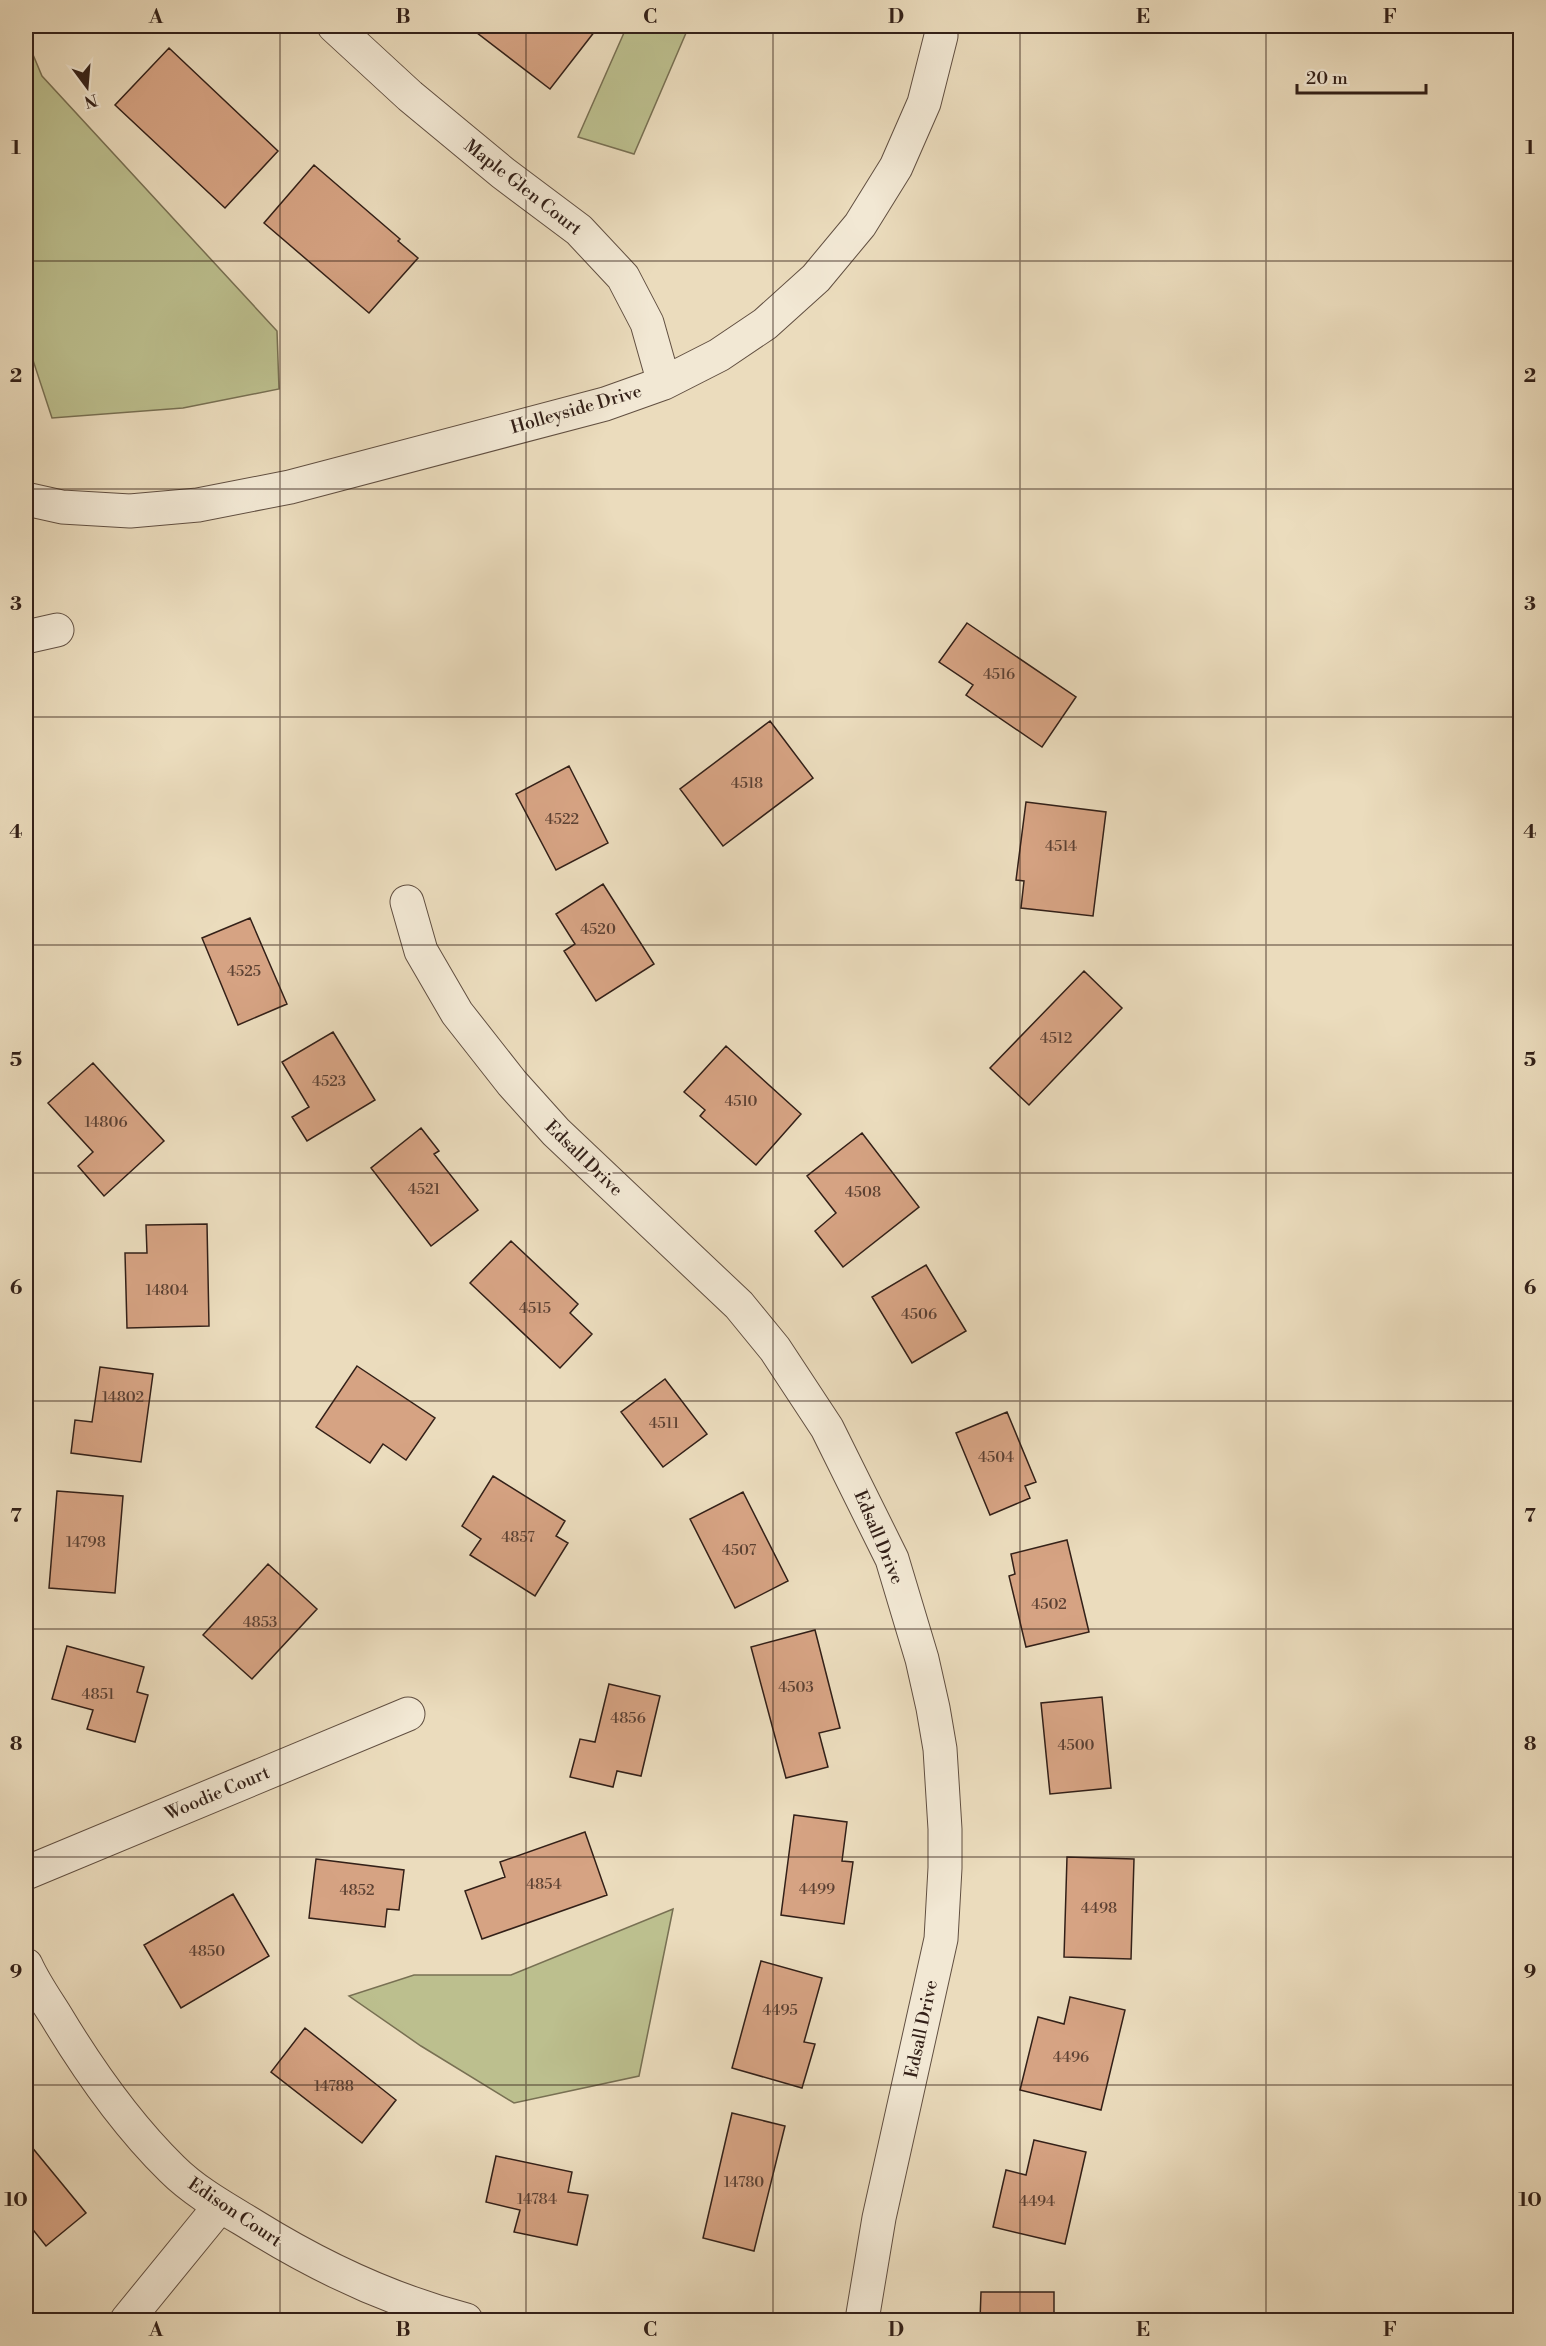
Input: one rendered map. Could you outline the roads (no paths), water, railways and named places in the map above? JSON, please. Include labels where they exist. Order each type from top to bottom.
[{"type":"street","name":"Maple Glen Court","points":[[334,26],[410,96],[503,173],[579,230],[623,277],[647,323],[664,383]]},
{"type":"street","name":"Holleyside Drive","points":[[26,499],[62,507],[130,511],[198,505],[290,487],[605,404],[664,383],[719,355],[765,324],[816,278],[860,225],[896,166],[924,103],[941,36],[941,26]]},
{"type":"street","points":[[26,637],[57,630]]},
{"type":"street","name":"Edsall Drive","points":[[407,902],[421,951],[426,960],[457,1013],[512,1083],[556,1132],[739,1305],[775,1349],[827,1428],[892,1559],[920,1650],[933,1708],[941,1759],[945,1868],[941,1939],[879,2218],[862,2320]]},
{"type":"street","name":"Woodie Court","points":[[26,1873],[408,1714]]},
{"type":"street","name":"Edison Court","points":[[26,1965],[74,2047],[128,2121],[173,2170],[220,2206],[302,2255],[361,2284],[433,2312],[466,2320]]},
{"type":"street","points":[[126,2320],[220,2206]]}]
